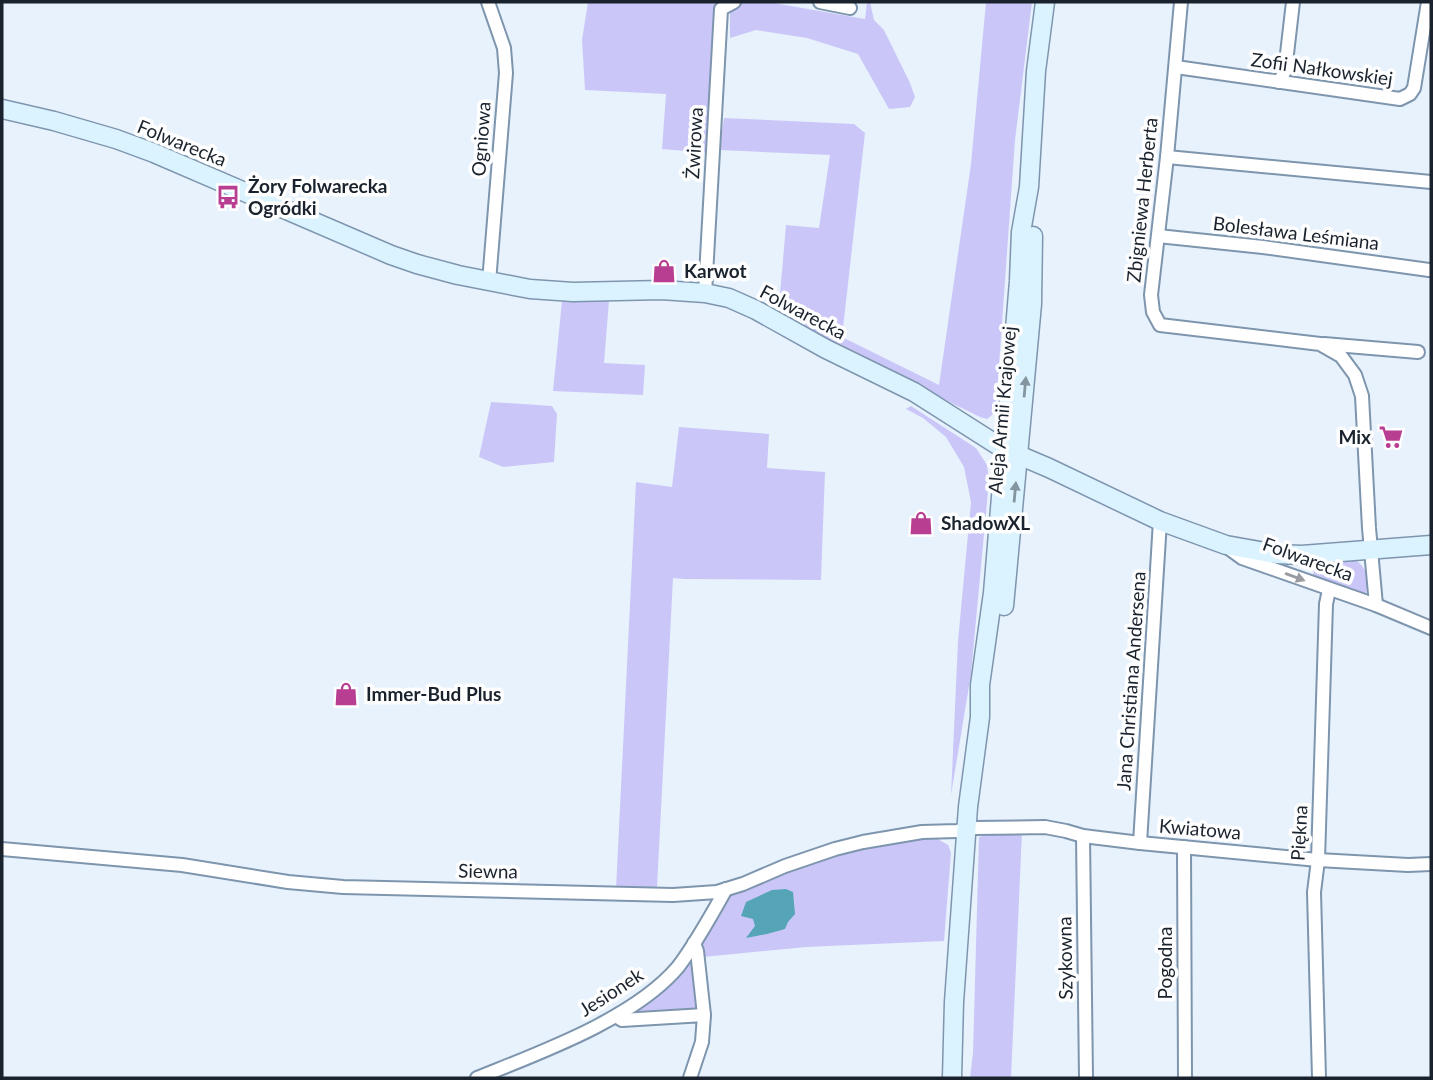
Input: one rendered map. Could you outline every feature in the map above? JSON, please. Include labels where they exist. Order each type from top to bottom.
[{"type":"street","name":"Ogniowa","points":[[488,2],[504,48],[506,74],[489,282]]},
{"type":"street","name":"Żwirowa","points":[[705,293],[721,9],[734,2]]},
{"type":"street","points":[[820,2],[850,8]]},
{"type":"street","name":"Aleja Armii Krajowej","points":[[951,1078],[966,830],[980,716],[990,687],[1000,629],[1012,452],[1021,232],[1029,187],[1036,71],[1045,2]]},
{"type":"street","name":"Zbigniewa Herberta","points":[[1181,2],[1151,295],[1153,312],[1160,324],[1320,344],[1418,352]]},
{"type":"street","points":[[1279,82],[1285,71],[1293,2]]},
{"type":"street","name":"Zofii Nałkowskiej","points":[[1176,67],[1400,99],[1414,88],[1428,2]]},
{"type":"street","name":"Folwarecka","points":[[2,109],[116,139],[417,264],[530,289],[573,292],[661,290],[705,293],[729,298],[897,383],[1012,452],[1160,521],[1226,545],[1242,558],[1376,605],[1431,628]]},
{"type":"street","points":[[1167,157],[1431,182]]},
{"type":"street","name":"Bolesława Leśmiana","points":[[1158,236],[1263,247],[1429,270]]},
{"type":"street","name":"Zbigniewa Herberta","points":[[1320,344],[1341,356],[1355,375],[1362,396],[1376,605]]},
{"type":"street","name":"Jana Christiana Andersena","points":[[1140,843],[1160,521]]},
{"type":"street","points":[[1226,545],[1276,554],[1302,555],[1431,545]]},
{"type":"street","points":[[1261,565],[1276,554]]},
{"type":"street","name":"Piękna","points":[[1319,1078],[1314,891],[1318,860],[1326,604],[1329,590]]},
{"type":"street","name":"Kwiatowa","points":[[966,830],[988,827],[1045,827],[1083,836],[1140,843],[1318,860],[1431,864]]},
{"type":"street","name":"Siewna","points":[[2,849],[182,865],[288,882],[343,887],[673,895],[717,892],[835,849],[922,832],[966,830]]},
{"type":"street","name":"Szykowna","points":[[1083,836],[1086,1078]]},
{"type":"street","name":"Pogodna","points":[[1184,847],[1185,1078]]},
{"type":"street","name":"Jesionek","points":[[477,1078],[586,1032],[652,992],[677,967],[726,889]]},
{"type":"street","points":[[690,1078],[702,1042],[704,1015],[694,943]]},
{"type":"street","points":[[616,1016],[622,1020],[704,1015]]},
{"type":"shaded area","points":[[588,2],[723,2],[709,153],[662,149],[666,94],[585,90],[582,40]]},
{"type":"shaded area","points":[[743,2],[768,2],[865,19],[867,2],[870,2],[874,20],[884,30],[910,83],[915,97],[910,107],[889,109],[858,54],[807,38],[756,30],[730,38],[730,9]]},
{"type":"shaded area","points":[[986,2],[1032,2],[1015,140],[996,408],[987,419],[831,344],[779,306],[786,225],[819,228],[830,155],[719,150],[724,118],[854,124],[865,133],[842,337],[939,385],[971,164]]},
{"type":"shaded area","points":[[562,301],[609,301],[604,363],[645,365],[643,395],[553,391]]},
{"type":"shaded area","points":[[491,402],[552,406],[557,414],[554,462],[503,467],[479,457]]},
{"type":"shaded area","points":[[911,406],[976,448],[987,465],[989,480],[971,674],[951,795],[958,641],[971,502],[964,467],[946,437],[923,418],[906,409]]},
{"type":"shaded area","points":[[679,427],[769,434],[767,468],[825,472],[821,580],[673,578],[657,887],[616,889],[636,482],[672,487]]},
{"type":"shaded area","points":[[1355,559],[1366,573],[1366,593],[1313,575],[1314,570],[1290,562],[1288,566],[1278,560]]},
{"type":"shaded area","points":[[1022,832],[1011,1078],[970,1078],[979,837],[994,833]]},
{"type":"shaded area","points":[[931,835],[948,845],[951,853],[944,941],[806,947],[703,957],[699,943],[729,893],[814,860]]},
{"type":"shaded area","points":[[786,889],[793,892],[795,914],[785,929],[746,938],[755,926],[753,919],[741,916],[746,902],[772,890]]},
{"type":"shaded area","points":[[693,956],[698,1008],[690,1012],[630,1015],[632,1010]]},
{"type":"place","name":"Żory Folwarecka Ogródki","points":[[228,197]]},
{"type":"place","name":"Karwot","points":[[664,271]]},
{"type":"place","name":"Mix","points":[[1391,437]]},
{"type":"place","name":"ShadowXL","points":[[921,523]]},
{"type":"place","name":"Immer-Bud Plus","points":[[346,694]]}]
